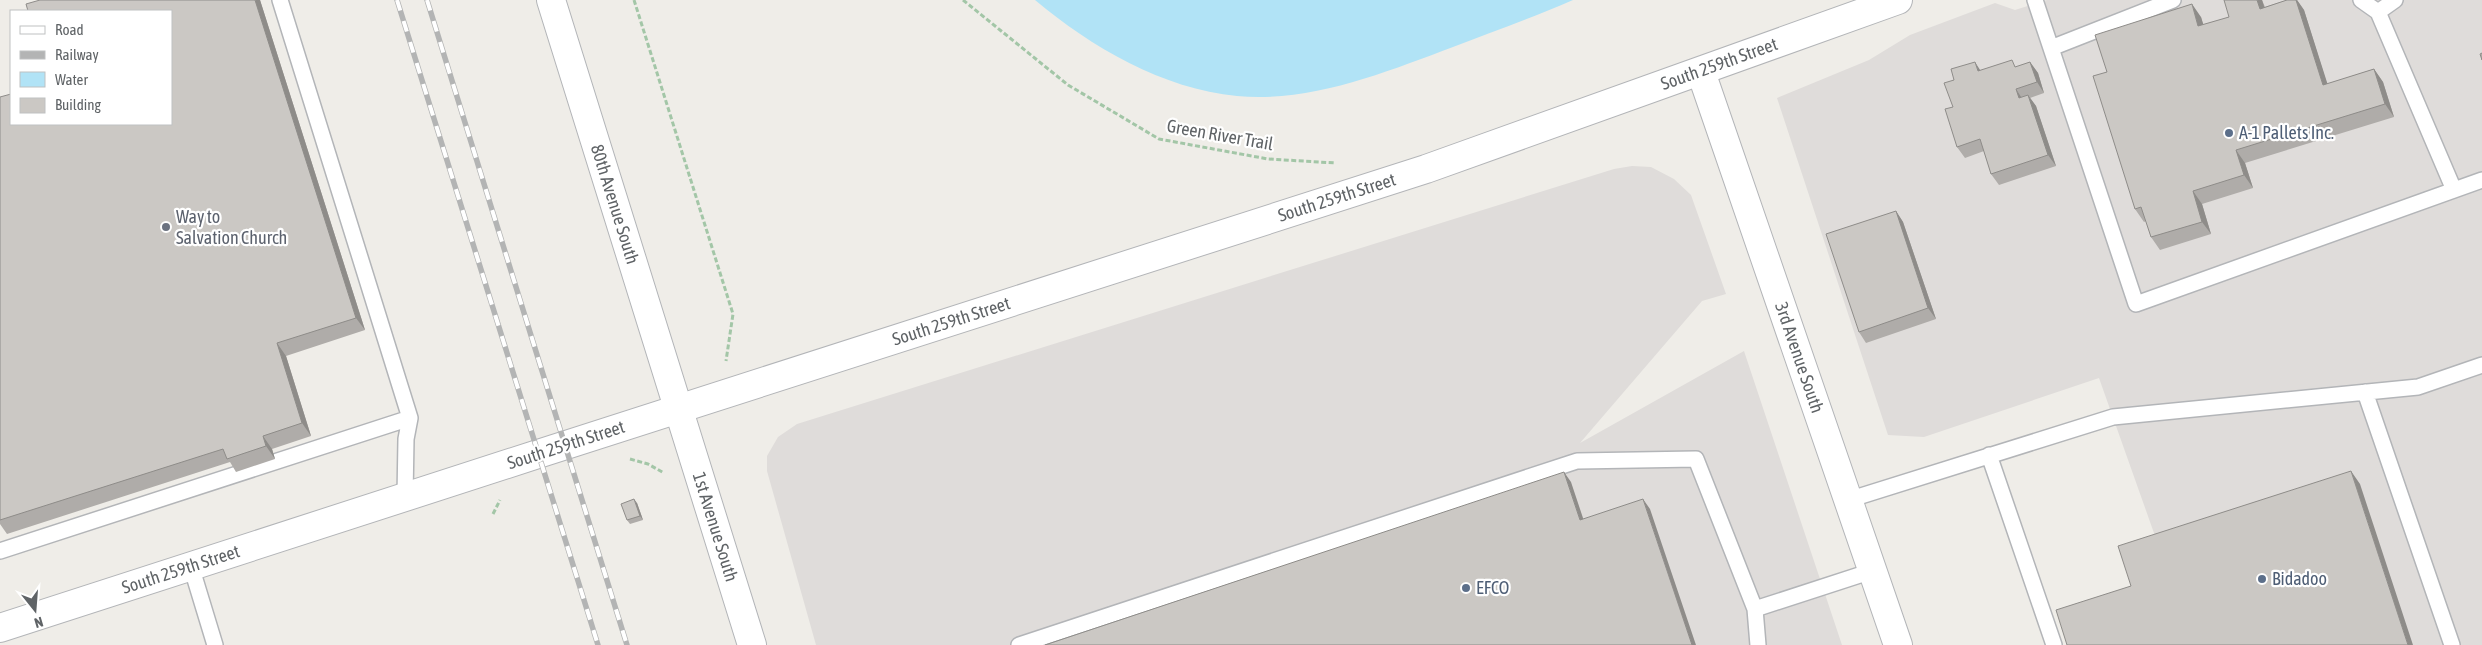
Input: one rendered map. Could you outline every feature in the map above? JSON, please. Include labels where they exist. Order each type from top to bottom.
[{"type":"street","name":"80th Avenue South","points":[[550,0],[680,408]]},
{"type":"street","name":"South 259th Street","points":[[0,628],[1426,169],[1702,72],[1898,0]]},
{"type":"street","name":"3rd Avenue South","points":[[1702,72],[1898,645]]},
{"type":"street","name":"1st Avenue South","points":[[680,408],[752,645]]},
{"type":"lane","points":[[280,0],[410,418],[406,438],[405,498]]},
{"type":"lane","points":[[2035,0],[2136,304],[2482,180]]},
{"type":"lane","points":[[2051,48],[2173,0]]},
{"type":"lane","points":[[2361,0],[2378,12],[2454,190]]},
{"type":"lane","points":[[2378,12],[2395,0]]},
{"type":"lane","points":[[1848,500],[2113,417],[2418,387],[2482,365]]},
{"type":"lane","points":[[2365,392],[2452,645]]},
{"type":"lane","points":[[0,551],[410,418]]},
{"type":"lane","points":[[1989,455],[2054,645]]},
{"type":"lane","points":[[1019,645],[1577,461],[1696,458],[1755,609],[1758,645]]},
{"type":"lane","points":[[191,566],[214,645]]},
{"type":"lane","points":[[1755,609],[1872,571]]},
{"type":"path","points":[[634,0],[733,314],[724,370]]},
{"type":"path","name":"Green River Trail","points":[[963,0],[1068,85],[1160,139],[1268,158],[1337,163]]},
{"type":"shaded area","points":[[2047,0],[2482,0],[2482,645],[2413,645],[2160,550],[2099,378],[1924,437],[1888,435],[1777,98],[1869,60],[1910,35],[1995,3],[2015,10]]},
{"type":"shaded area","points":[[1632,166],[1651,167],[1674,179],[1691,195],[1726,294],[1702,301],[1580,443],[1744,351],[1842,645],[816,645],[767,471],[767,456],[778,437],[797,424],[1614,169]]},
{"type":"water","points":[[1035,0],[1573,0],[1453,47],[1348,84],[1293,95],[1265,97],[1209,92],[1155,75],[1129,63],[1080,34]]},
{"type":"building","name":"Way to Salvation Church","points":[[40,0],[255,0],[356,318],[277,343],[302,423],[263,436],[266,446],[227,459],[223,449],[0,520],[0,97],[10,94],[10,125],[172,125],[172,10],[28,10],[26,4]]},
{"type":"building","name":"A-1 Pallets Inc.","points":[[2224,0],[2257,0],[2260,9],[2287,0],[2296,0],[2323,85],[2374,69],[2385,104],[2236,150],[2244,175],[2193,191],[2202,222],[2151,237],[2141,207],[2135,209],[2093,76],[2107,72],[2095,35],[2192,4],[2198,26],[2229,17]]},
{"type":"building","points":[[2012,60],[2015,67],[2030,62],[2037,82],[2016,89],[2019,98],[2028,95],[2048,155],[1991,174],[1980,139],[1957,147],[1945,109],[1953,107],[1944,83],[1954,80],[1951,69],[1975,62],[1978,71]]},
{"type":"building","points":[[1896,211],[1928,308],[1859,332],[1826,234]]},
{"type":"building","name":"Bidadoo","points":[[2351,471],[2408,645],[2067,645],[2056,610],[2131,586],[2118,546]]},
{"type":"building","name":"EFCO","points":[[1564,472],[1580,520],[1643,499],[1692,645],[1045,645]]},
{"type":"building","points":[[634,499],[640,516],[627,520],[621,504]]},
{"type":"railway","points":[[397,0],[598,645]]},
{"type":"railway","points":[[427,0],[627,645]]},
{"type":"place","name":"A-1 Pallets Inc.","points":[[2229,133]]},
{"type":"place","name":"Way to Salvation Church","points":[[166,227]]},
{"type":"place","name":"Bidadoo","points":[[2262,579]]},
{"type":"place","name":"EFCO","points":[[1466,588]]}]
